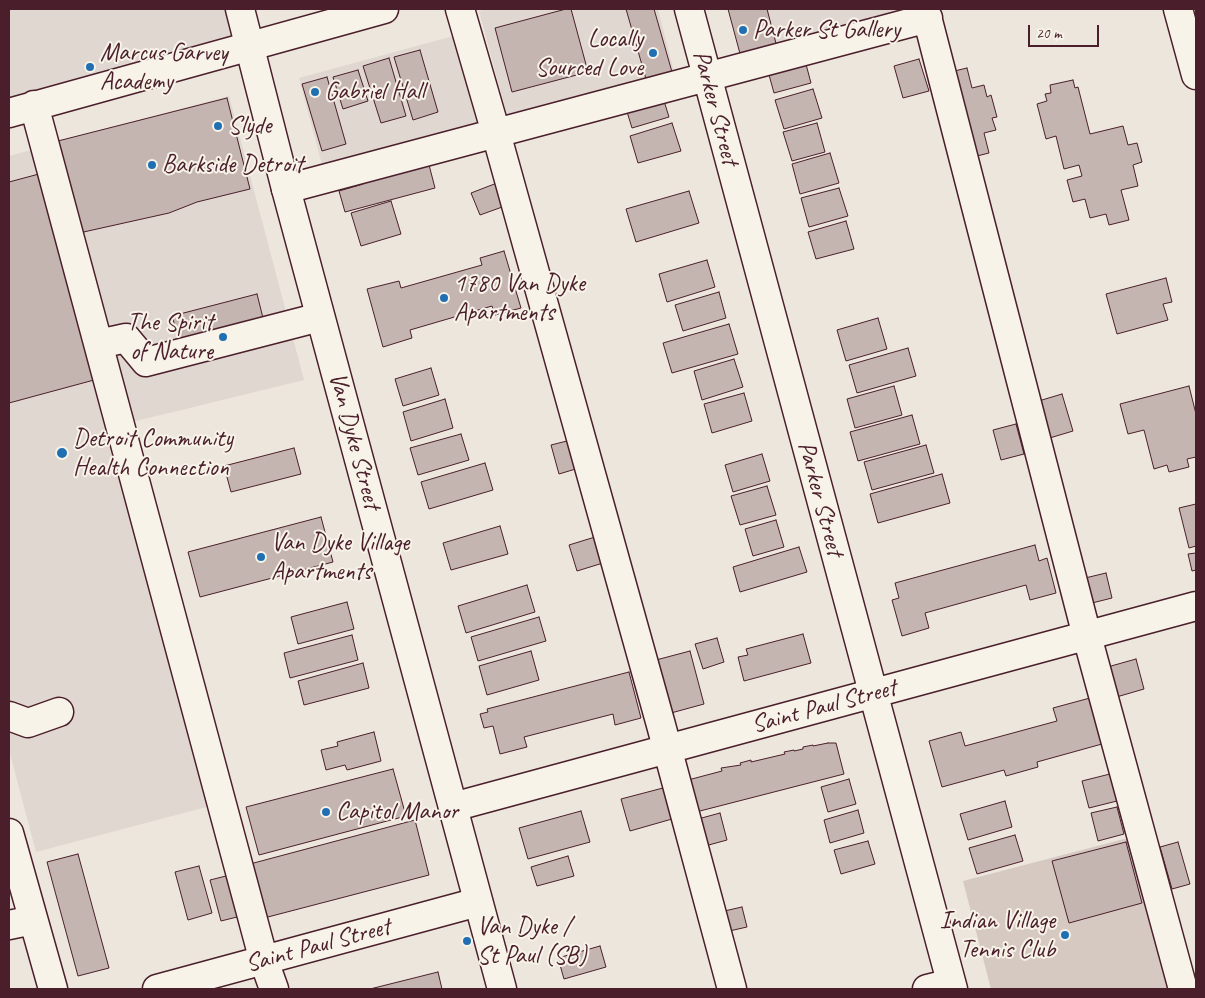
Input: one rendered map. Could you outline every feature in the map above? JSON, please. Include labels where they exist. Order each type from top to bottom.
[{"type":"street","name":"Van Dyke Street","points":[[240,9],[320,317],[502,989]]},
{"type":"street","points":[[274,989],[264,961],[99,344],[21,109],[384,9]]},
{"type":"street","points":[[460,9],[667,749],[732,989]]},
{"type":"street","name":"Parker Street","points":[[689,9],[872,693],[944,987]]},
{"type":"street","points":[[1178,9],[1196,75]]},
{"type":"street","points":[[286,189],[706,76],[926,13],[1087,636],[1183,989]]},
{"type":"street","points":[[99,344],[126,338],[146,362],[320,317]]},
{"type":"street","name":"Saint Paul Street","points":[[453,807],[1196,606]]},
{"type":"street","points":[[9,716],[28,723],[59,712]]},
{"type":"street","points":[[9,833],[21,923],[53,989]]},
{"type":"street","name":"Saint Paul Street","points":[[158,989],[478,902]]},
{"type":"shaded area","name":"Marcus Garvey Academy","points":[[9,9],[240,9],[250,45],[9,113]]},
{"type":"shaded area","points":[[488,9],[658,9],[676,80],[509,123],[479,11]]},
{"type":"shaded area","points":[[728,9],[916,9],[742,60]]},
{"type":"shaded area","points":[[457,35],[482,130],[324,172],[299,78]]},
{"type":"shaded area","points":[[229,96],[304,380],[128,423],[54,142]]},
{"type":"shaded area","name":"Detroit Community Health Connection","points":[[35,149],[210,806],[36,852],[9,750],[9,156]]},
{"type":"shaded area","name":"Indian Village Tennis Club","points":[[1128,838],[1168,989],[991,989],[963,881]]},
{"type":"building","points":[[571,9],[588,72],[512,92],[495,28]]},
{"type":"building","points":[[626,9],[654,9],[674,79],[648,86]]},
{"type":"building","points":[[728,9],[767,9],[778,51],[742,61]]},
{"type":"building","points":[[420,50],[438,112],[413,120],[394,57]]},
{"type":"building","points":[[803,53],[811,83],[774,93],[766,64]]},
{"type":"building","points":[[389,58],[406,116],[381,123],[363,66]]},
{"type":"building","points":[[919,59],[929,91],[903,98],[894,66]]},
{"type":"building","points":[[967,68],[972,88],[984,85],[987,97],[991,95],[997,117],[992,118],[996,130],[984,133],[989,153],[969,158],[946,73]]},
{"type":"building","points":[[358,70],[368,101],[343,109],[333,77]]},
{"type":"building","points":[[327,77],[346,144],[322,151],[302,84]]},
{"type":"building","points":[[1073,80],[1075,88],[1078,87],[1090,134],[1123,126],[1128,145],[1137,143],[1142,162],[1133,165],[1138,186],[1121,190],[1129,220],[1109,225],[1106,214],[1090,218],[1085,199],[1073,202],[1067,180],[1082,176],[1079,165],[1064,169],[1056,136],[1046,139],[1037,104],[1047,101],[1045,94],[1051,93],[1050,85]]},
{"type":"building","points":[[813,89],[822,118],[784,129],[775,100]]},
{"type":"building","points":[[661,91],[669,117],[632,128],[624,102]]},
{"type":"building","name":"Barkside Detroit","points":[[227,98],[250,189],[197,202],[169,213],[79,233],[54,142]]},
{"type":"building","points":[[672,123],[681,151],[638,163],[630,136]]},
{"type":"building","points":[[817,123],[825,152],[792,161],[783,132]]},
{"type":"building","points":[[830,153],[839,183],[800,194],[792,164]]},
{"type":"building","points":[[428,161],[435,188],[345,212],[339,191],[363,184],[362,179]]},
{"type":"building","points":[[39,174],[94,380],[9,403],[9,182]]},
{"type":"building","points":[[497,183],[505,206],[480,215],[471,193]]},
{"type":"building","points":[[839,188],[848,216],[809,227],[801,198]]},
{"type":"building","points":[[689,191],[699,223],[636,242],[626,209]]},
{"type":"building","points":[[391,201],[401,234],[361,246],[351,213]]},
{"type":"building","points":[[846,221],[854,249],[816,259],[808,232]]},
{"type":"building","name":"1780 Van Dyke Apartments","points":[[504,251],[521,308],[495,315],[492,306],[410,330],[412,338],[383,347],[367,289],[399,281],[401,288],[482,265],[480,258]]},
{"type":"building","points":[[707,260],[715,287],[667,302],[659,274]]},
{"type":"building","points":[[1166,278],[1172,302],[1163,304],[1168,320],[1117,334],[1106,294]]},
{"type":"building","points":[[719,292],[726,318],[683,331],[675,305]]},
{"type":"building","points":[[257,294],[265,326],[181,347],[172,316]]},
{"type":"building","points":[[878,318],[887,349],[846,361],[837,330]]},
{"type":"building","points":[[729,324],[738,354],[672,373],[663,343]]},
{"type":"building","points":[[908,348],[916,376],[857,393],[849,365]]},
{"type":"building","points":[[734,359],[743,387],[702,400],[694,371]]},
{"type":"building","points":[[431,368],[439,395],[403,406],[395,379]]},
{"type":"building","points":[[894,386],[902,415],[855,428],[847,399]]},
{"type":"building","points":[[1189,386],[1196,414],[1196,457],[1187,459],[1189,467],[1169,472],[1167,465],[1154,469],[1144,430],[1128,434],[1120,404]]},
{"type":"building","points":[[744,393],[752,421],[712,433],[704,404]]},
{"type":"building","points":[[1062,394],[1073,431],[1043,440],[1032,403]]},
{"type":"building","points":[[445,399],[453,428],[411,441],[403,412]]},
{"type":"building","points":[[912,415],[920,444],[858,461],[850,432]]},
{"type":"building","points":[[1016,424],[1024,454],[1001,460],[993,430]]},
{"type":"building","points":[[461,434],[469,460],[418,475],[410,448]]},
{"type":"building","points":[[571,440],[579,468],[559,474],[551,445]]},
{"type":"building","points":[[926,445],[934,473],[872,490],[864,462]]},
{"type":"building","points":[[294,448],[301,474],[231,492],[224,466]]},
{"type":"building","points":[[762,454],[770,481],[733,492],[725,465]]},
{"type":"building","points":[[485,463],[493,490],[429,509],[421,482]]},
{"type":"building","points":[[942,474],[950,503],[878,523],[870,494]]},
{"type":"building","points":[[767,486],[776,515],[740,525],[731,496]]},
{"type":"building","points":[[1196,504],[1196,546],[1189,548],[1179,508]]},
{"type":"building","name":"Van Dyke Village Apartments","points":[[321,517],[333,562],[200,597],[188,552]]},
{"type":"building","points":[[776,520],[784,547],[753,556],[745,529]]},
{"type":"building","points":[[500,526],[508,554],[451,570],[443,543]]},
{"type":"building","points":[[595,537],[603,563],[577,571],[569,545]]},
{"type":"building","points":[[1035,545],[1039,561],[1047,558],[1056,593],[1030,600],[1026,585],[925,613],[929,628],[902,636],[892,600],[899,598],[895,583]]},
{"type":"building","points":[[799,547],[807,572],[740,592],[733,567]]},
{"type":"building","points":[[1196,553],[1196,570],[1192,571],[1188,554]]},
{"type":"building","points":[[1106,573],[1112,598],[1088,604],[1081,579]]},
{"type":"building","points":[[527,585],[535,612],[466,633],[458,606]]},
{"type":"building","points":[[347,602],[354,629],[298,644],[291,617]]},
{"type":"building","points":[[539,617],[546,641],[478,661],[471,637]]},
{"type":"building","points":[[803,634],[811,663],[744,681],[738,657],[748,655],[746,649]]},
{"type":"building","points":[[352,635],[358,660],[290,678],[284,653]]},
{"type":"building","points":[[717,638],[724,662],[703,669],[695,644]]},
{"type":"building","points":[[531,651],[539,680],[487,695],[479,666]]},
{"type":"building","points":[[690,651],[704,704],[671,713],[656,660]]},
{"type":"building","points":[[1136,659],[1144,689],[1113,698],[1104,668]]},
{"type":"building","points":[[363,663],[369,688],[304,705],[298,681]]},
{"type":"building","points":[[629,672],[641,718],[615,725],[613,714],[524,737],[527,747],[500,754],[493,726],[484,728],[480,714],[488,712],[487,709]]},
{"type":"building","points":[[1090,698],[1102,744],[1037,762],[1038,767],[1006,776],[1004,770],[942,787],[929,741],[961,732],[965,746],[1057,721],[1053,708]]},
{"type":"building","points":[[374,732],[381,761],[347,770],[345,765],[326,770],[321,750],[338,746],[337,742]]},
{"type":"building","points":[[836,743],[844,774],[696,812],[688,780],[722,771],[721,768],[741,765],[740,763],[751,760],[751,762],[785,754],[784,752],[803,749],[803,747]]},
{"type":"building","name":"Capitol Manor","points":[[393,769],[406,816],[259,855],[246,807]]},
{"type":"building","points":[[1110,774],[1117,801],[1089,808],[1082,781]]},
{"type":"building","points":[[849,779],[856,804],[828,812],[821,787]]},
{"type":"building","points":[[663,788],[672,819],[630,831],[621,799]]},
{"type":"building","points":[[1005,801],[1012,827],[968,840],[960,814]]},
{"type":"building","points":[[1117,807],[1124,834],[1098,841],[1091,813]]},
{"type":"building","points":[[858,810],[864,833],[830,843],[824,820]]},
{"type":"building","points":[[581,811],[590,842],[528,859],[519,828]]},
{"type":"building","points":[[720,813],[727,840],[705,846],[698,819]]},
{"type":"building","points":[[415,820],[429,875],[264,918],[250,864]]},
{"type":"building","points":[[1015,835],[1023,861],[977,874],[969,848]]},
{"type":"building","points":[[868,841],[875,864],[841,874],[834,850]]},
{"type":"building","points":[[1126,842],[1142,903],[1069,923],[1052,861]]},
{"type":"building","points":[[1178,842],[1190,884],[1172,889],[1160,847]]},
{"type":"building","points":[[78,854],[109,968],[78,976],[47,862]]},
{"type":"building","points":[[568,856],[574,876],[537,886],[531,867]]},
{"type":"building","points":[[199,866],[212,913],[188,920],[175,872]]},
{"type":"building","points":[[234,874],[245,915],[221,921],[210,880]]},
{"type":"building","points":[[742,907],[747,927],[725,932],[720,912]]},
{"type":"building","points":[[600,946],[606,967],[564,979],[558,958]]},
{"type":"building","points":[[438,972],[442,989],[370,989]]},
{"type":"place","name":"Parker St Gallery","points":[[743,30]]},
{"type":"place","name":"Locally Sourced Love","points":[[653,53]]},
{"type":"place","name":"Marcus Garvey Academy","points":[[90,67]]},
{"type":"place","name":"Gabriel Hall","points":[[315,92]]},
{"type":"place","name":"Slyde","points":[[218,126]]},
{"type":"place","name":"Barkside Detroit","points":[[152,165]]},
{"type":"place","name":"1780 Van Dyke Apartments","points":[[444,298]]},
{"type":"place","name":"The Spirit of Nature","points":[[223,337]]},
{"type":"place","name":"Detroit Community Health Connection","points":[[62,453]]},
{"type":"place","name":"Van Dyke Village Apartments","points":[[261,557]]},
{"type":"place","name":"Capitol Manor","points":[[326,812]]},
{"type":"place","name":"Indian Village Tennis Club","points":[[1065,935]]},
{"type":"place","name":"Van Dyke / St Paul (SB)","points":[[467,941]]}]
